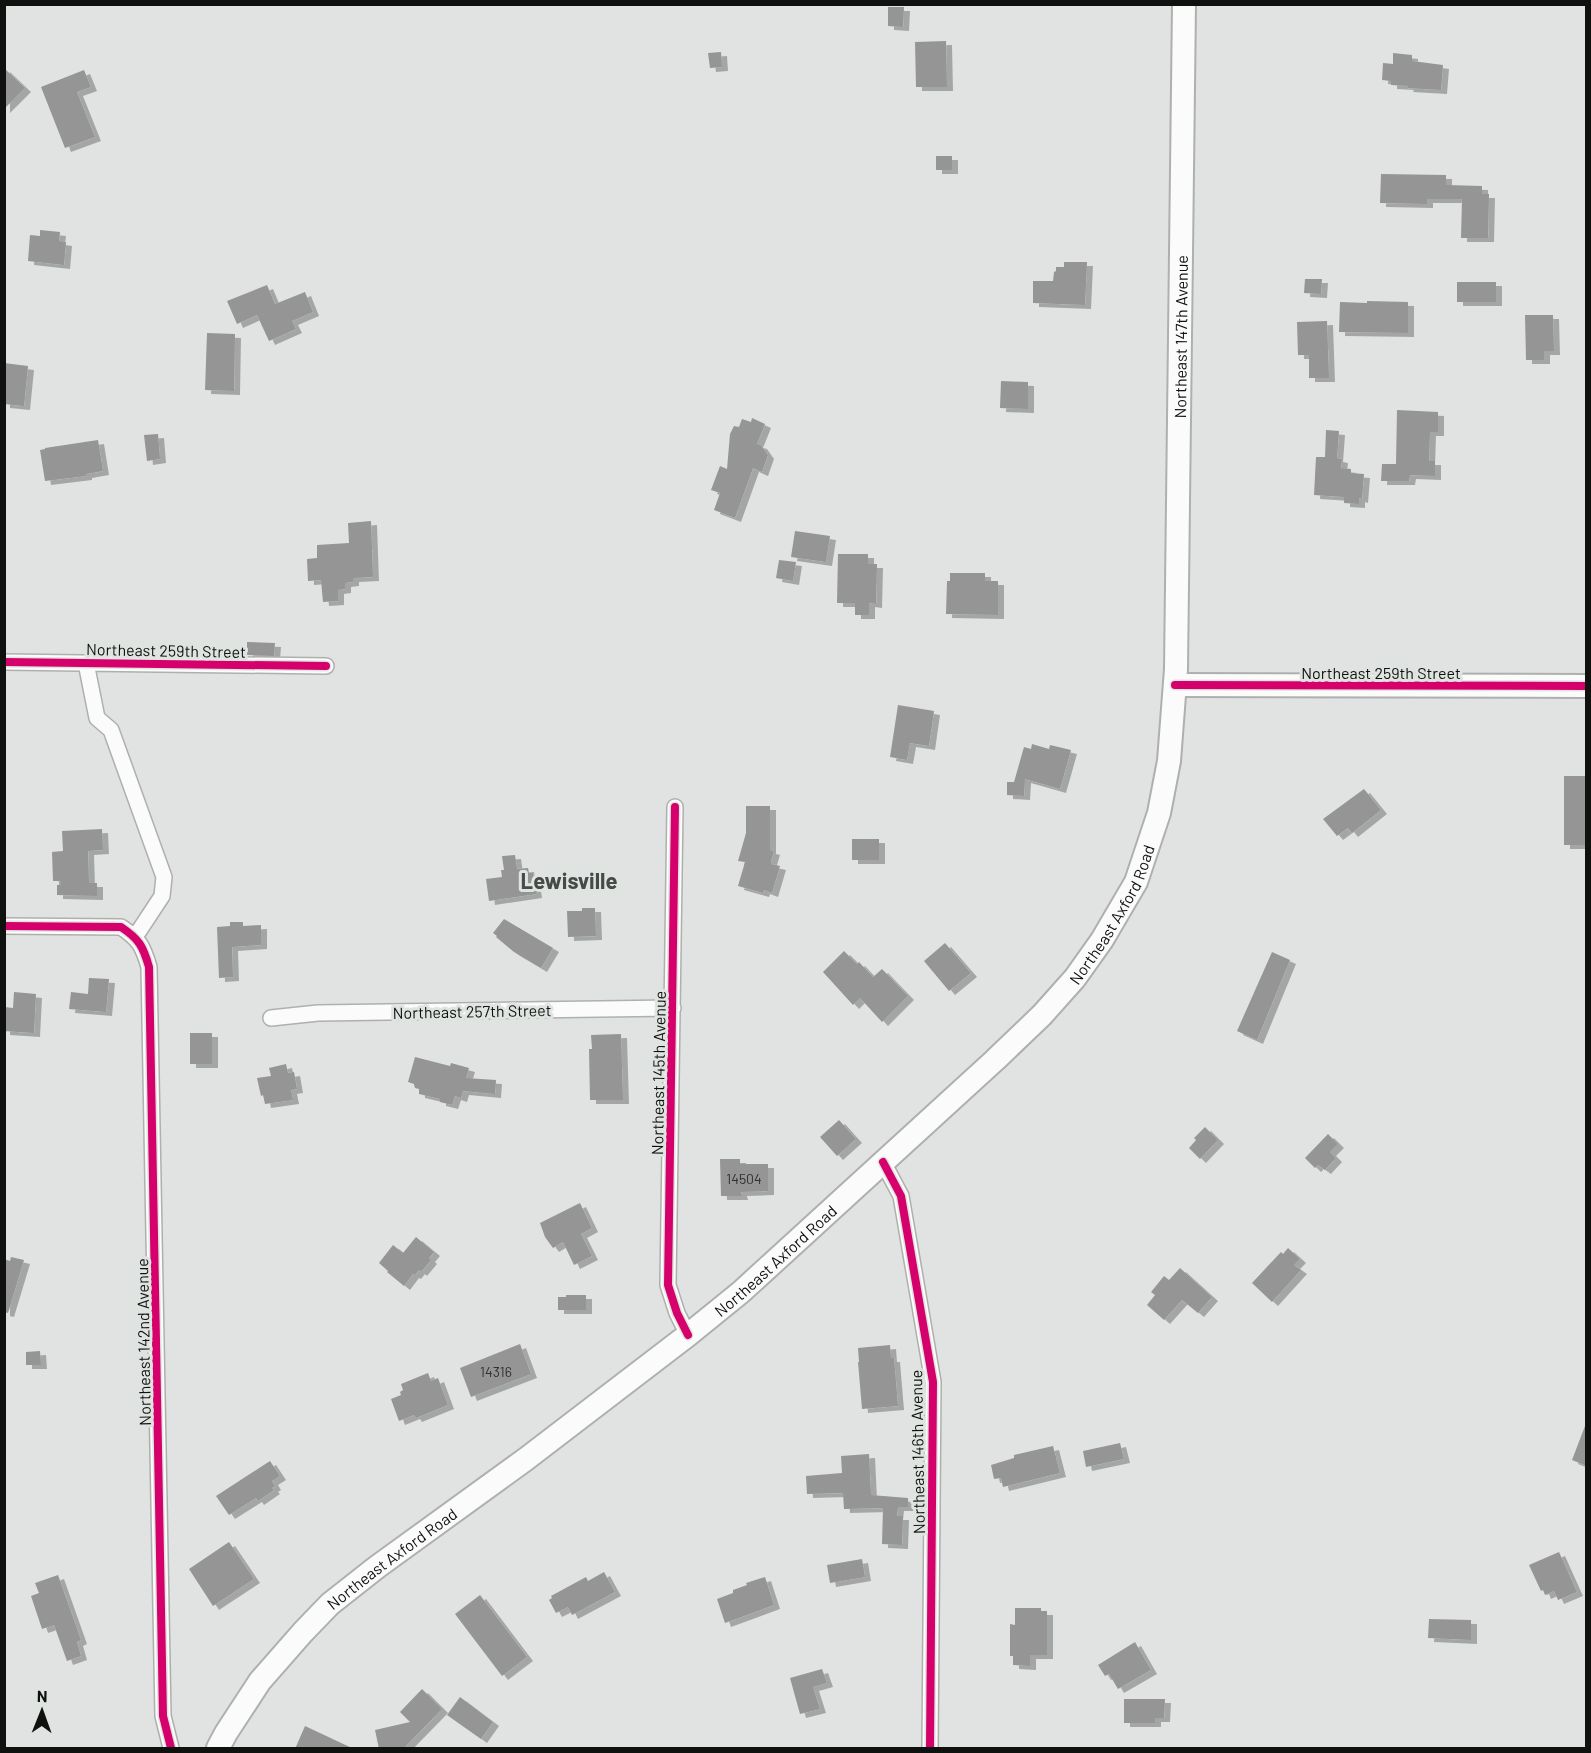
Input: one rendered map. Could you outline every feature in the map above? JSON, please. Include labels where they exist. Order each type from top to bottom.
[{"type":"main road","name":"Northeast 147th Avenue","points":[[1175,677],[1184,4]]},
{"type":"main road","name":"Northeast 259th Street","points":[[1175,677],[1587,686]]},
{"type":"main road","name":"Northeast Axford Road","points":[[219,1749],[226,1733],[260,1681],[330,1604],[526,1459],[741,1292],[995,1060],[1042,1015],[1075,978],[1102,940],[1136,882],[1159,813],[1169,761],[1175,677]]},
{"type":"street","name":"Northeast 259th Street","points":[[4,662],[326,666]]},
{"type":"street","points":[[4,926],[121,927],[135,937],[162,896],[164,877],[111,730],[98,718],[86,663]]},
{"type":"street","name":"Northeast 145th Avenue","points":[[675,807],[668,1285],[677,1313],[688,1335]]},
{"type":"street","name":"Northeast 142nd Avenue","points":[[135,937],[144,949],[149,967],[163,1716],[171,1749]]},
{"type":"street","name":"Northeast 257th Street","points":[[271,1018],[318,1013],[673,1008]]},
{"type":"street","name":"Northeast 146th Avenue","points":[[883,1162],[901,1196],[933,1382],[930,1749]]},
{"type":"building","points":[[888,7],[904,7],[903,27],[888,26]]},
{"type":"building","points":[[946,41],[947,87],[916,87],[915,42]]},
{"type":"building","points":[[721,52],[722,67],[710,68],[708,53]]},
{"type":"building","points":[[1393,53],[1412,55],[1412,61],[1443,65],[1441,90],[1407,88],[1408,86],[1391,85],[1391,81],[1382,80],[1383,63],[1393,64]]},
{"type":"building","points":[[4,68],[25,88],[4,109]]},
{"type":"building","points":[[84,70],[91,87],[77,92],[95,137],[65,148],[41,87]]},
{"type":"building","points":[[936,156],[952,156],[952,170],[936,170]]},
{"type":"building","points":[[1381,174],[1446,175],[1446,185],[1482,186],[1482,194],[1489,194],[1488,238],[1461,238],[1462,199],[1427,199],[1427,204],[1380,203]]},
{"type":"building","points":[[40,230],[60,232],[59,241],[66,242],[64,265],[28,261],[30,235],[40,236]]},
{"type":"building","points":[[1064,262],[1087,262],[1085,305],[1033,303],[1033,281],[1053,281],[1056,267],[1064,267]]},
{"type":"building","points":[[1305,279],[1322,279],[1321,294],[1304,293]]},
{"type":"building","points":[[1457,282],[1496,282],[1496,302],[1457,302]]},
{"type":"building","points":[[267,285],[275,304],[305,292],[313,312],[292,321],[296,329],[269,341],[257,315],[237,324],[227,301]]},
{"type":"building","points":[[1367,301],[1408,302],[1408,333],[1339,332],[1340,302],[1367,303]]},
{"type":"building","points":[[1525,315],[1553,315],[1554,351],[1544,351],[1544,360],[1526,360]]},
{"type":"building","points":[[1327,321],[1329,378],[1309,378],[1309,355],[1298,355],[1297,322]]},
{"type":"building","points":[[207,333],[235,334],[234,391],[205,390]]},
{"type":"building","points":[[4,363],[28,366],[24,406],[4,404]]},
{"type":"building","points":[[1001,381],[1028,382],[1028,409],[1000,408]]},
{"type":"building","points":[[1397,410],[1438,412],[1438,432],[1430,432],[1429,461],[1435,461],[1435,476],[1410,475],[1409,481],[1381,481],[1382,464],[1396,464]]},
{"type":"building","points":[[752,418],[765,424],[757,444],[761,445],[768,455],[762,472],[753,468],[735,518],[714,510],[720,493],[711,490],[720,466],[727,469],[730,434],[734,426],[739,427],[742,419],[751,422]]},
{"type":"building","points":[[1326,430],[1339,431],[1337,458],[1342,459],[1341,468],[1351,469],[1351,473],[1364,474],[1362,499],[1359,498],[1359,504],[1344,503],[1344,497],[1314,495],[1316,457],[1325,457]]},
{"type":"building","points":[[158,434],[160,459],[147,461],[144,435]]},
{"type":"building","points":[[98,440],[103,471],[86,474],[86,476],[45,481],[40,450]]},
{"type":"building","points":[[371,521],[373,577],[353,578],[353,582],[345,583],[345,589],[338,590],[338,601],[323,602],[321,580],[308,581],[307,559],[317,558],[317,545],[349,543],[348,523]]},
{"type":"building","points":[[795,531],[830,536],[826,562],[791,557]]},
{"type":"building","points":[[838,554],[868,554],[868,564],[877,564],[876,604],[869,603],[869,615],[855,615],[855,603],[837,603]]},
{"type":"building","points":[[779,560],[796,562],[793,581],[776,578]]},
{"type":"building","points":[[950,573],[985,573],[985,581],[998,581],[998,615],[946,614],[947,581],[950,581]]},
{"type":"building","points":[[247,642],[275,643],[274,656],[247,655]]},
{"type":"building","points":[[898,705],[934,711],[929,746],[910,743],[907,760],[890,757]]},
{"type":"building","points":[[1032,744],[1049,749],[1050,745],[1071,750],[1060,789],[1025,779],[1024,796],[1007,795],[1007,782],[1014,782],[1024,747],[1031,749]]},
{"type":"building","points":[[1564,776],[1587,776],[1587,845],[1564,845]]},
{"type":"building","points":[[1364,789],[1381,810],[1352,833],[1348,828],[1337,836],[1323,819]]},
{"type":"building","points":[[746,806],[770,806],[770,850],[774,851],[771,864],[780,866],[772,893],[764,890],[763,893],[738,886],[745,862],[738,861],[746,833]]},
{"type":"building","points":[[102,829],[103,850],[88,851],[89,883],[97,883],[97,896],[57,895],[57,885],[61,885],[61,881],[53,881],[52,852],[63,851],[62,831]]},
{"type":"building","points":[[852,839],[879,839],[879,860],[852,860]]},
{"type":"building","points":[[515,855],[517,869],[528,868],[529,873],[533,873],[536,894],[489,901],[486,879],[502,877],[501,870],[504,870],[502,856]]},
{"type":"building","points":[[582,908],[595,908],[596,936],[568,937],[567,911],[582,911]]},
{"type":"building","points":[[504,919],[553,948],[541,968],[514,952],[496,937],[493,933]]},
{"type":"building","points":[[230,922],[243,922],[243,926],[261,925],[261,945],[232,947],[233,977],[219,978],[217,927],[230,926]]},
{"type":"building","points":[[945,943],[971,973],[949,991],[924,961]]},
{"type":"building","points":[[844,951],[857,964],[859,962],[873,977],[882,969],[908,996],[882,1022],[860,998],[853,1005],[823,972]]},
{"type":"building","points":[[1272,952],[1290,960],[1257,1040],[1237,1031]]},
{"type":"building","points":[[89,978],[109,979],[106,1012],[69,1009],[71,992],[88,994]]},
{"type":"building","points":[[14,992],[36,994],[34,1033],[4,1031],[4,1007],[13,1008]]},
{"type":"building","points":[[190,1033],[212,1033],[212,1064],[190,1064]]},
{"type":"building","points":[[621,1034],[623,1100],[590,1100],[591,1035]]},
{"type":"building","points":[[415,1057],[450,1066],[451,1063],[469,1068],[466,1078],[496,1080],[495,1094],[463,1091],[461,1098],[455,1096],[452,1105],[440,1102],[440,1099],[419,1094],[419,1089],[408,1082]]},
{"type":"building","points":[[286,1064],[288,1073],[294,1072],[297,1089],[291,1090],[293,1100],[265,1104],[257,1078],[271,1076],[269,1068]]},
{"type":"building","points":[[839,1120],[856,1139],[837,1156],[820,1137]]},
{"type":"building","points":[[1205,1127],[1218,1140],[1200,1159],[1189,1148],[1196,1140],[1194,1138]]},
{"type":"building","points":[[1328,1134],[1338,1144],[1330,1152],[1336,1158],[1325,1170],[1318,1165],[1315,1168],[1305,1158]]},
{"type":"building","points":[[720,1159],[740,1159],[740,1164],[768,1164],[768,1191],[741,1192],[742,1196],[721,1196]]},
{"type":"building","points":[[580,1203],[592,1228],[581,1234],[592,1256],[574,1265],[563,1242],[553,1248],[545,1237],[540,1223]]},
{"type":"building","points":[[416,1237],[434,1252],[429,1258],[431,1260],[421,1272],[419,1270],[415,1275],[413,1274],[404,1286],[379,1263],[393,1245],[403,1253]]},
{"type":"building","points":[[1288,1248],[1300,1259],[1294,1265],[1301,1270],[1272,1302],[1252,1283],[1281,1252],[1283,1254]]},
{"type":"building","points":[[11,1257],[24,1260],[8,1313],[4,1312],[4,1259],[10,1261]]},
{"type":"building","points":[[1180,1268],[1212,1297],[1198,1313],[1182,1300],[1164,1320],[1147,1305],[1155,1295],[1151,1292],[1164,1276],[1169,1280]]},
{"type":"building","points":[[566,1295],[586,1295],[586,1310],[558,1310],[558,1297],[566,1297]]},
{"type":"building","points":[[520,1344],[531,1374],[471,1397],[460,1368]]},
{"type":"building","points":[[890,1345],[891,1358],[894,1358],[898,1406],[862,1409],[858,1348]]},
{"type":"building","points":[[40,1351],[41,1365],[26,1365],[26,1352]]},
{"type":"building","points":[[428,1373],[431,1381],[438,1378],[448,1405],[416,1418],[414,1415],[399,1421],[391,1399],[401,1395],[400,1392],[403,1390],[401,1384]]},
{"type":"building","points":[[1585,1426],[1587,1426],[1587,1466],[1572,1460]]},
{"type":"building","points":[[1120,1443],[1124,1459],[1086,1467],[1083,1451]]},
{"type":"building","points":[[1053,1446],[1060,1473],[1003,1487],[1001,1478],[994,1479],[991,1465],[1014,1458],[1014,1455]]},
{"type":"building","points":[[869,1454],[871,1495],[908,1498],[908,1507],[898,1507],[897,1516],[903,1516],[902,1545],[882,1544],[883,1508],[844,1509],[843,1493],[807,1494],[806,1476],[842,1473],[841,1456]]},
{"type":"building","points":[[270,1461],[280,1476],[272,1481],[275,1486],[272,1488],[274,1490],[258,1501],[256,1498],[229,1515],[216,1496]]},
{"type":"building","points":[[229,1542],[254,1579],[213,1606],[189,1569]]},
{"type":"building","points":[[1559,1552],[1577,1592],[1558,1600],[1554,1591],[1545,1595],[1543,1590],[1541,1591],[1529,1565]]},
{"type":"building","points":[[862,1559],[865,1577],[830,1583],[827,1565]]},
{"type":"building","points":[[604,1572],[615,1592],[572,1615],[568,1607],[556,1613],[549,1600],[551,1596],[586,1577],[588,1581]]},
{"type":"building","points":[[58,1575],[81,1640],[77,1642],[81,1656],[67,1661],[54,1625],[42,1629],[31,1596],[39,1593],[35,1583]]},
{"type":"building","points":[[765,1577],[774,1605],[725,1623],[717,1599],[733,1593],[733,1590],[747,1585],[746,1583]]},
{"type":"building","points":[[480,1595],[527,1657],[502,1676],[455,1614]]},
{"type":"building","points":[[1015,1608],[1041,1608],[1041,1611],[1047,1611],[1047,1655],[1030,1655],[1030,1666],[1013,1665],[1013,1656],[1010,1656],[1010,1624],[1015,1625]]},
{"type":"building","points":[[1429,1619],[1471,1620],[1471,1640],[1428,1638]]},
{"type":"building","points":[[1135,1642],[1151,1670],[1118,1689],[1109,1674],[1105,1676],[1098,1665]]},
{"type":"building","points":[[822,1669],[827,1683],[813,1687],[820,1709],[800,1714],[790,1678]]},
{"type":"building","points":[[422,1689],[442,1709],[403,1749],[379,1749],[375,1730],[410,1722],[400,1712]]},
{"type":"building","points":[[460,1697],[493,1722],[481,1739],[447,1715]]},
{"type":"building","points":[[1124,1699],[1165,1699],[1164,1718],[1155,1718],[1155,1723],[1124,1723]]},
{"type":"building","points":[[305,1726],[354,1749],[295,1749]]},
{"type":"cycle path","points":[[4,662],[326,666]]},
{"type":"cycle path","points":[[1175,685],[1586,686]]},
{"type":"cycle path","points":[[675,807],[668,1285],[677,1313],[688,1335]]},
{"type":"cycle path","points":[[4,926],[121,927],[140,944],[149,967],[163,1716],[171,1748]]},
{"type":"cycle path","points":[[883,1162],[901,1196],[933,1382],[930,1748]]},
{"type":"district","name":"Lewisville","points":[[569,880]]}]
